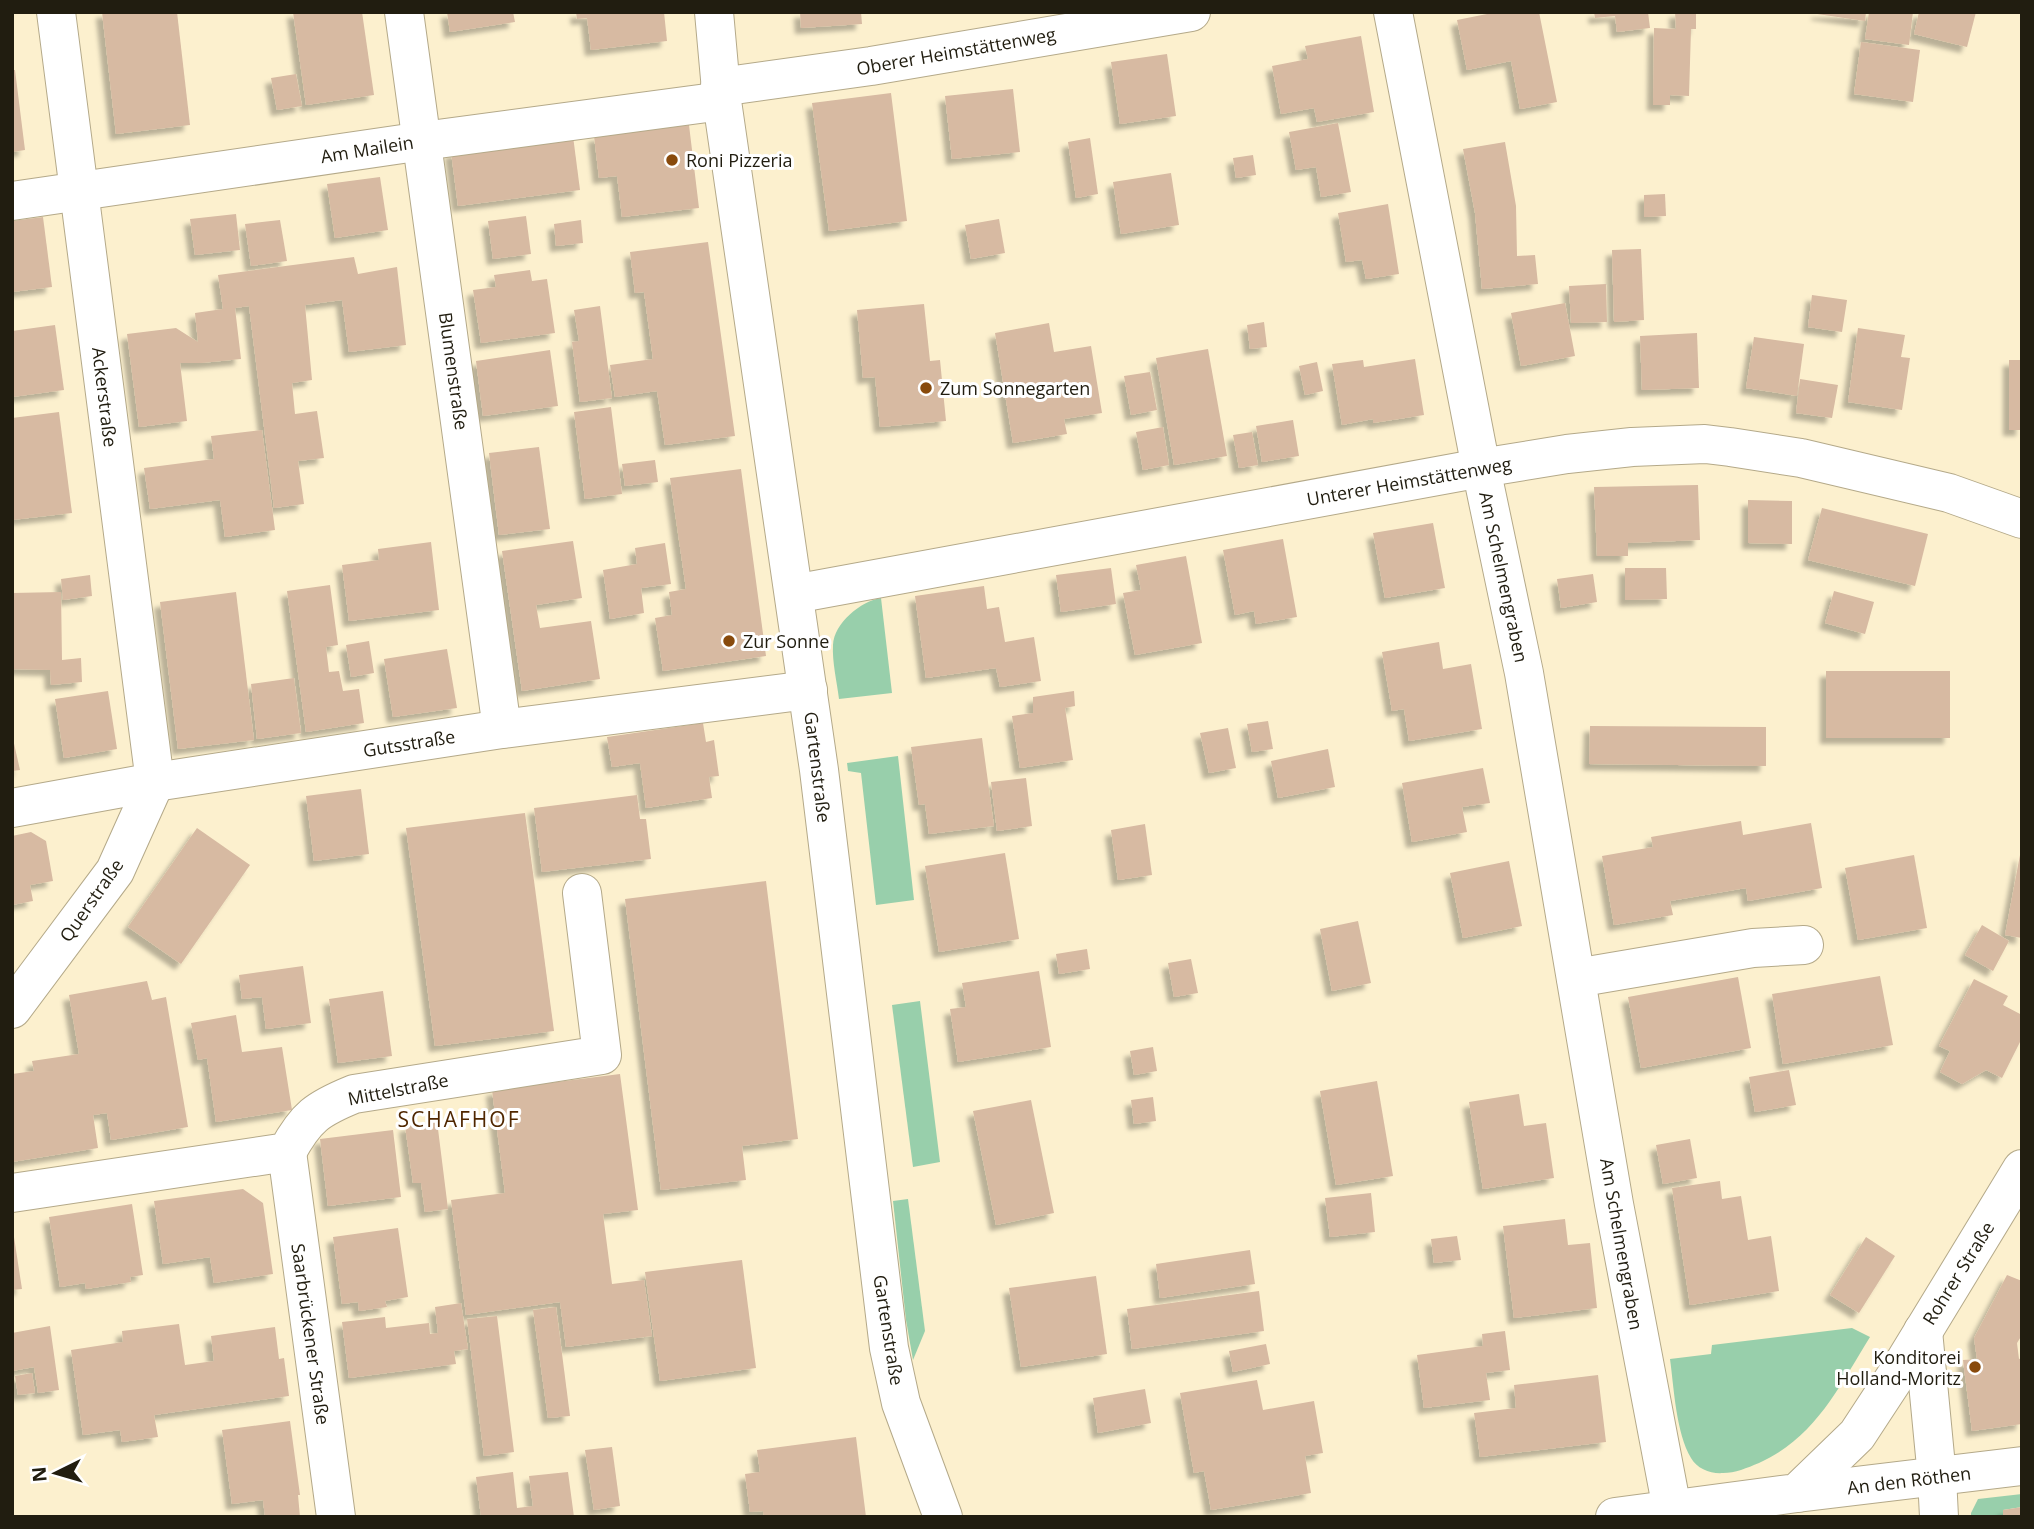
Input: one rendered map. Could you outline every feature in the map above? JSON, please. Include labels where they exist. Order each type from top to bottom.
[{"type":"street","name":"Ackerstraße","points":[[56,12],[155,782]]},
{"type":"street","name":"Blumenstraße","points":[[404,12],[502,729]]},
{"type":"street","name":"Gartenstraße","points":[[713,12],[721,94],[819,770],[889,1348],[901,1403],[943,1517]]},
{"type":"street","name":"Oberer Heimstättenweg","points":[[721,94],[1191,12]]},
{"type":"street","name":"Am Schelmengraben","points":[[1392,12],[1524,673],[1615,1204],[1672,1509]]},
{"type":"street","name":"Am Mailein","points":[[12,201],[721,94]]},
{"type":"street","name":"Unterer Heimstättenweg","points":[[794,594],[1481,468],[1632,447],[1705,444],[1801,458],[1949,493],[2022,519]]},
{"type":"street","name":"Gutsstraße","points":[[12,807],[155,782],[502,729],[808,690]]},
{"type":"street","name":"Querstraße","points":[[12,1009],[115,871],[155,782]]},
{"type":"street","name":"Mittelstraße","points":[[287,1152],[300,1128],[311,1117],[332,1103],[354,1094],[602,1055],[582,892]]},
{"type":"street","points":[[1576,978],[1753,948],[1804,945]]},
{"type":"street","points":[[12,1193],[287,1152]]},
{"type":"street","name":"Saarbrückener Straße","points":[[287,1152],[336,1517]]},
{"type":"street","name":"Rohrer Straße","points":[[1797,1493],[1857,1435],[2022,1169]]},
{"type":"street","points":[[1923,1331],[1939,1517]]},
{"type":"street","name":"An den Röthen","points":[[1797,1493],[2022,1466]]},
{"type":"street","points":[[1615,1517],[1797,1493]]},
{"type":"green space","points":[[881,598],[892,693],[839,699],[833,658],[833,645],[838,629],[857,608]]},
{"type":"green space","points":[[898,756],[914,900],[876,905],[861,773],[848,771],[847,763]]},
{"type":"green space","points":[[920,1001],[940,1162],[913,1167],[892,1005]]},
{"type":"green space","points":[[908,1199],[925,1331],[913,1360],[893,1201]]},
{"type":"green space","points":[[1852,1328],[1870,1337],[1824,1409],[1796,1440],[1759,1463],[1732,1472],[1709,1472],[1694,1462],[1682,1436],[1670,1359],[1711,1354],[1712,1345]]},
{"type":"green space","points":[[2022,1494],[2022,1507],[2003,1510],[2003,1517],[1971,1517],[1978,1499]]},
{"type":"building","points":[[102,12],[177,12],[190,125],[116,134]]},
{"type":"building","points":[[293,12],[362,12],[374,95],[306,105]]},
{"type":"building","points":[[447,12],[513,12],[515,22],[450,32]]},
{"type":"building","points":[[576,12],[664,12],[667,41],[591,50],[587,18],[577,19]]},
{"type":"building","points":[[800,12],[861,12],[862,24],[801,28]]},
{"type":"building","points":[[1497,12],[1539,12],[1557,102],[1520,109],[1511,61],[1467,70],[1457,20]]},
{"type":"building","points":[[1594,12],[1648,12],[1650,28],[1617,32],[1615,16],[1595,18]]},
{"type":"building","points":[[1675,12],[1696,12],[1696,29],[1691,29],[1689,96],[1670,95],[1670,105],[1653,105],[1654,28],[1676,29]]},
{"type":"building","points":[[1817,12],[1866,12],[1865,21]]},
{"type":"building","points":[[1869,12],[1913,12],[1909,45],[1865,39]]},
{"type":"building","points":[[1919,12],[1976,12],[1967,47],[1914,34]]},
{"type":"building","points":[[1361,36],[1374,112],[1317,122],[1314,108],[1281,114],[1272,66],[1308,59],[1305,46]]},
{"type":"building","points":[[1861,42],[1920,50],[1913,102],[1854,94]]},
{"type":"building","points":[[1167,54],[1176,116],[1120,124],[1111,62]]},
{"type":"building","points":[[12,70],[15,70],[25,150],[12,152]]},
{"type":"building","points":[[296,74],[302,106],[277,110],[271,78]]},
{"type":"building","points":[[1013,89],[1020,152],[952,159],[945,96]]},
{"type":"building","points":[[891,93],[907,221],[829,231],[812,103]]},
{"type":"building","points":[[1338,123],[1351,192],[1321,197],[1316,167],[1296,170],[1289,132]]},
{"type":"building","points":[[689,125],[699,208],[622,217],[617,176],[599,178],[594,136]]},
{"type":"building","points":[[573,136],[580,190],[458,206],[451,152]]},
{"type":"building","points":[[1090,138],[1098,194],[1076,198],[1068,142]]},
{"type":"building","points":[[1505,142],[1516,206],[1517,256],[1535,255],[1538,284],[1482,289],[1475,213],[1463,149]]},
{"type":"building","points":[[1253,155],[1256,175],[1236,178],[1233,158]]},
{"type":"building","points":[[1171,173],[1179,225],[1121,234],[1113,182]]},
{"type":"building","points":[[380,177],[388,230],[335,238],[327,184]]},
{"type":"building","points":[[1665,194],[1666,216],[1644,217],[1644,195]]},
{"type":"building","points":[[1388,204],[1399,274],[1366,279],[1362,260],[1346,262],[1338,213]]},
{"type":"building","points":[[236,214],[240,250],[195,255],[190,219]]},
{"type":"building","points":[[526,216],[531,254],[493,259],[488,221]]},
{"type":"building","points":[[43,217],[52,287],[12,292],[12,221]]},
{"type":"building","points":[[999,219],[1005,253],[971,259],[965,225]]},
{"type":"building","points":[[280,220],[287,261],[251,266],[245,224]]},
{"type":"building","points":[[581,220],[583,243],[556,246],[554,224]]},
{"type":"building","points":[[708,242],[735,436],[665,445],[657,391],[615,397],[610,365],[653,359],[644,292],[635,293],[630,252]]},
{"type":"building","points":[[1641,249],[1644,320],[1614,322],[1612,250]]},
{"type":"building","points":[[354,257],[358,274],[397,267],[406,345],[349,352],[342,300],[305,305],[312,380],[292,383],[295,414],[317,411],[324,458],[298,461],[304,504],[274,508],[249,306],[235,308],[241,359],[180,363],[187,421],[139,427],[127,334],[176,328],[198,342],[195,313],[223,309],[218,275]]},
{"type":"building","points":[[530,270],[532,281],[547,279],[555,333],[481,343],[473,290],[496,287],[494,275]]},
{"type":"building","points":[[1606,284],[1607,322],[1571,323],[1569,286]]},
{"type":"building","points":[[1812,295],[1847,300],[1842,332],[1808,327]]},
{"type":"building","points":[[1565,303],[1575,356],[1521,366],[1511,313]]},
{"type":"building","points":[[924,304],[930,361],[940,360],[946,421],[880,427],[875,377],[863,378],[857,310]]},
{"type":"building","points":[[600,306],[612,398],[580,402],[572,342],[579,341],[574,310]]},
{"type":"building","points":[[1264,322],[1267,347],[1250,349],[1247,325]]},
{"type":"building","points":[[1049,323],[1054,352],[1091,346],[1102,413],[1064,419],[1067,434],[1013,443],[995,333]]},
{"type":"building","points":[[55,325],[64,390],[12,397],[12,331]]},
{"type":"building","points":[[1858,328],[1905,335],[1901,357],[1910,358],[1902,410],[1848,402]]},
{"type":"building","points":[[1697,333],[1699,388],[1642,390],[1640,336]]},
{"type":"building","points":[[1754,337],[1804,344],[1797,396],[1746,388]]},
{"type":"building","points":[[1208,349],[1227,456],[1174,465],[1156,358]]},
{"type":"building","points":[[550,350],[558,406],[483,416],[476,361]]},
{"type":"building","points":[[1415,359],[1424,415],[1373,423],[1373,419],[1342,425],[1332,364],[1363,360],[1364,367]]},
{"type":"building","points":[[2009,360],[2022,360],[2022,430],[2009,430]]},
{"type":"building","points":[[1317,362],[1323,391],[1305,395],[1299,366]]},
{"type":"building","points":[[1150,372],[1157,410],[1131,415],[1124,376]]},
{"type":"building","points":[[1800,379],[1838,385],[1832,418],[1796,413]]},
{"type":"building","points":[[611,407],[622,494],[585,499],[574,412]]},
{"type":"building","points":[[59,412],[72,513],[12,520],[12,418]]},
{"type":"building","points":[[1293,420],[1299,456],[1262,462],[1256,426]]},
{"type":"building","points":[[1163,427],[1169,465],[1143,470],[1136,432]]},
{"type":"building","points":[[262,430],[275,530],[225,537],[220,500],[150,509],[144,468],[214,459],[211,436]]},
{"type":"building","points":[[1252,432],[1258,465],[1239,468],[1233,435]]},
{"type":"building","points":[[539,447],[550,529],[499,535],[489,453]]},
{"type":"building","points":[[655,460],[658,482],[625,486],[622,464]]},
{"type":"building","points":[[741,469],[766,656],[663,671],[655,618],[672,615],[669,592],[686,589],[670,478]]},
{"type":"building","points":[[1698,485],[1700,540],[1628,543],[1628,556],[1597,556],[1594,487]]},
{"type":"building","points":[[1748,500],[1792,501],[1792,544],[1748,543]]},
{"type":"building","points":[[1822,508],[1928,534],[1915,586],[1808,560]]},
{"type":"building","points":[[1433,523],[1445,588],[1385,598],[1373,533]]},
{"type":"building","points":[[1283,539],[1297,617],[1256,624],[1254,611],[1235,615],[1223,550]]},
{"type":"building","points":[[573,541],[582,598],[536,605],[540,628],[591,621],[600,679],[522,691],[502,551]]},
{"type":"building","points":[[431,542],[439,610],[349,621],[342,565],[379,560],[378,549]]},
{"type":"building","points":[[665,543],[671,584],[641,588],[644,613],[610,619],[603,570],[637,564],[635,548]]},
{"type":"building","points":[[1186,556],[1202,643],[1135,655],[1123,593],[1141,590],[1136,565]]},
{"type":"building","points":[[1111,568],[1116,604],[1061,612],[1056,575]]},
{"type":"building","points":[[1625,568],[1666,568],[1667,599],[1625,600]]},
{"type":"building","points":[[1593,574],[1597,602],[1561,608],[1557,579]]},
{"type":"building","points":[[90,575],[92,596],[63,600],[61,579]]},
{"type":"building","points":[[330,585],[338,645],[326,647],[329,672],[339,671],[343,691],[359,689],[364,723],[306,732],[287,591]]},
{"type":"building","points":[[984,586],[987,609],[999,607],[1005,642],[1034,637],[1041,681],[1000,687],[996,668],[926,678],[915,596]]},
{"type":"building","points":[[1834,591],[1874,602],[1865,634],[1825,623]]},
{"type":"building","points":[[61,592],[62,660],[81,658],[82,682],[51,685],[50,670],[12,669],[12,593]]},
{"type":"building","points":[[236,592],[254,740],[178,749],[160,602]]},
{"type":"building","points":[[369,641],[374,673],[351,677],[346,645]]},
{"type":"building","points":[[1439,642],[1443,669],[1471,664],[1482,729],[1409,741],[1404,709],[1392,711],[1382,652]]},
{"type":"building","points":[[447,649],[457,708],[393,717],[384,659]]},
{"type":"building","points":[[1826,671],[1950,671],[1950,738],[1826,738]]},
{"type":"building","points":[[294,678],[301,733],[257,739],[251,684]]},
{"type":"building","points":[[108,691],[117,749],[64,758],[55,699]]},
{"type":"building","points":[[1074,691],[1075,706],[1065,708],[1073,760],[1020,768],[1012,716],[1033,713],[1033,697]]},
{"type":"building","points":[[1268,721],[1273,749],[1252,752],[1247,724]]},
{"type":"building","points":[[703,723],[706,742],[714,740],[719,776],[709,777],[712,798],[646,808],[640,763],[612,767],[607,737]]},
{"type":"building","points":[[1590,726],[1766,727],[1766,766],[1589,764]]},
{"type":"building","points":[[1228,728],[1236,768],[1209,773],[1200,733]]},
{"type":"building","points":[[982,738],[994,826],[929,834],[925,804],[919,805],[911,747]]},
{"type":"building","points":[[12,740],[20,770],[12,771]]},
{"type":"building","points":[[1328,749],[1335,787],[1278,798],[1271,761]]},
{"type":"building","points":[[1483,768],[1490,803],[1462,807],[1467,832],[1412,842],[1402,783]]},
{"type":"building","points":[[1026,778],[1032,826],[997,831],[991,782]]},
{"type":"building","points":[[361,789],[369,854],[314,861],[306,796]]},
{"type":"building","points":[[637,795],[640,819],[646,819],[651,859],[542,872],[534,808]]},
{"type":"building","points":[[525,813],[554,1031],[435,1046],[406,828]]},
{"type":"building","points":[[1741,821],[1743,835],[1811,823],[1822,888],[1748,901],[1746,888],[1670,901],[1673,915],[1614,925],[1602,856],[1653,847],[1651,837]]},
{"type":"building","points":[[1145,824],[1152,875],[1118,880],[1111,830]]},
{"type":"building","points":[[197,828],[250,865],[181,964],[128,927]]},
{"type":"building","points":[[31,832],[46,841],[53,881],[30,885],[33,901],[12,905],[12,836]]},
{"type":"building","points":[[1005,853],[1019,939],[939,952],[925,866]]},
{"type":"building","points":[[1914,855],[1927,928],[1858,940],[1845,868]]},
{"type":"building","points":[[2022,855],[2022,938],[2005,935]]},
{"type":"building","points":[[1509,861],[1522,926],[1463,938],[1450,873]]},
{"type":"building","points":[[766,881],[798,1139],[742,1146],[746,1180],[661,1190],[625,899]]},
{"type":"building","points":[[1358,921],[1371,983],[1332,991],[1320,929]]},
{"type":"building","points":[[1982,925],[2009,941],[1993,971],[1965,955]]},
{"type":"building","points":[[1087,949],[1090,969],[1059,974],[1056,954]]},
{"type":"building","points":[[1191,959],[1198,993],[1174,997],[1168,963]]},
{"type":"building","points":[[303,966],[311,1023],[266,1029],[262,997],[242,999],[239,975]]},
{"type":"building","points":[[1039,971],[1051,1047],[958,1062],[950,1009],[966,1007],[962,983]]},
{"type":"building","points":[[1880,976],[1893,1045],[1783,1064],[1772,994]]},
{"type":"building","points":[[1738,977],[1751,1048],[1641,1068],[1628,997]]},
{"type":"building","points":[[1974,979],[2008,996],[2003,1005],[2022,1015],[2022,1038],[2002,1078],[1986,1070],[1962,1084],[1940,1072],[1950,1051],[1939,1046]]},
{"type":"building","points":[[147,981],[152,1000],[166,997],[188,1127],[111,1140],[107,1113],[93,1115],[98,1148],[12,1162],[12,1074],[34,1071],[32,1061],[79,1054],[69,995]]},
{"type":"building","points":[[383,991],[392,1056],[338,1063],[329,999]]},
{"type":"building","points":[[236,1015],[242,1052],[282,1047],[292,1110],[216,1122],[207,1058],[198,1060],[191,1023]]},
{"type":"building","points":[[1153,1047],[1157,1071],[1134,1075],[1130,1051]]},
{"type":"building","points":[[1789,1070],[1796,1105],[1755,1112],[1749,1077]]},
{"type":"building","points":[[620,1074],[638,1210],[603,1214],[612,1284],[644,1280],[652,1336],[566,1347],[560,1302],[466,1315],[451,1200],[505,1193],[492,1090]]},
{"type":"building","points":[[1377,1081],[1393,1176],[1336,1185],[1320,1091]]},
{"type":"building","points":[[1519,1094],[1524,1126],[1546,1123],[1554,1178],[1483,1189],[1469,1102]]},
{"type":"building","points":[[1153,1097],[1156,1121],[1134,1124],[1131,1100]]},
{"type":"building","points":[[1031,1100],[1054,1213],[996,1225],[973,1111]]},
{"type":"building","points":[[437,1121],[448,1209],[425,1212],[421,1183],[413,1183],[405,1126]]},
{"type":"building","points":[[393,1130],[401,1197],[328,1206],[320,1139]]},
{"type":"building","points":[[1690,1139],[1697,1178],[1663,1184],[1656,1145]]},
{"type":"building","points":[[1720,1181],[1722,1199],[1741,1196],[1748,1240],[1771,1236],[1779,1291],[1690,1305],[1672,1188]]},
{"type":"building","points":[[243,1189],[263,1203],[273,1274],[214,1283],[210,1257],[163,1264],[154,1201]]},
{"type":"building","points":[[1371,1193],[1375,1232],[1330,1237],[1325,1198]]},
{"type":"building","points":[[132,1204],[143,1275],[130,1277],[131,1282],[86,1289],[85,1283],[60,1287],[49,1217]]},
{"type":"building","points":[[1565,1219],[1568,1245],[1590,1243],[1597,1308],[1514,1318],[1503,1226]]},
{"type":"building","points":[[398,1228],[408,1297],[385,1301],[387,1307],[359,1311],[358,1302],[342,1304],[333,1237]]},
{"type":"building","points":[[1457,1236],[1461,1260],[1434,1263],[1431,1239]]},
{"type":"building","points":[[12,1237],[22,1289],[12,1290]]},
{"type":"building","points":[[1866,1237],[1895,1256],[1859,1313],[1830,1295]]},
{"type":"building","points":[[1250,1250],[1255,1284],[1160,1298],[1156,1264]]},
{"type":"building","points":[[742,1260],[756,1368],[660,1381],[645,1272]]},
{"type":"building","points":[[2007,1275],[2022,1281],[2022,1335],[2017,1343],[2019,1359],[2022,1358],[2022,1424],[1972,1431],[1963,1360],[1977,1359],[1974,1338]]},
{"type":"building","points":[[1096,1276],[1107,1354],[1021,1367],[1009,1288]]},
{"type":"building","points":[[1259,1291],[1264,1331],[1132,1349],[1127,1309]]},
{"type":"building","points":[[461,1303],[468,1349],[454,1351],[456,1364],[349,1378],[342,1322],[385,1317],[386,1328],[429,1323],[430,1334],[438,1333],[435,1307]]},
{"type":"building","points":[[556,1307],[570,1416],[548,1418],[533,1310]]},
{"type":"building","points":[[497,1316],[514,1452],[484,1456],[467,1319]]},
{"type":"building","points":[[179,1324],[185,1365],[214,1361],[211,1336],[275,1327],[279,1359],[284,1358],[289,1396],[154,1415],[158,1437],[122,1442],[120,1430],[83,1435],[71,1350],[123,1342],[122,1331]]},
{"type":"building","points":[[50,1326],[59,1390],[38,1393],[34,1367],[12,1371],[12,1333]]},
{"type":"building","points":[[1505,1331],[1510,1370],[1486,1373],[1490,1400],[1424,1408],[1417,1355],[1483,1346],[1482,1334]]},
{"type":"building","points":[[1266,1344],[1270,1364],[1233,1372],[1229,1351]]},
{"type":"building","points":[[32,1373],[35,1393],[18,1395],[15,1376]]},
{"type":"building","points":[[1598,1375],[1606,1442],[1480,1457],[1474,1413],[1516,1408],[1514,1385]]},
{"type":"building","points":[[1257,1380],[1263,1410],[1314,1401],[1323,1453],[1305,1456],[1311,1493],[1211,1510],[1204,1471],[1194,1473],[1180,1393]]},
{"type":"building","points":[[1145,1389],[1151,1423],[1098,1433],[1093,1398]]},
{"type":"building","points":[[290,1421],[300,1495],[300,1517],[265,1517],[263,1500],[232,1504],[222,1430]]},
{"type":"building","points":[[856,1437],[866,1517],[764,1517],[763,1511],[750,1512],[745,1474],[760,1472],[757,1450]]},
{"type":"building","points":[[612,1447],[620,1506],[594,1510],[585,1450]]},
{"type":"building","points":[[513,1472],[517,1508],[533,1506],[529,1476],[568,1472],[574,1517],[481,1517],[476,1477]]},
{"type":"building","points":[[2022,1507],[2022,1517],[2003,1517],[2003,1510]]},
{"type":"place","name":"Roni Pizzeria","points":[[672,160]]},
{"type":"place","name":"Zum Sonnegarten","points":[[926,388]]},
{"type":"place","name":"Zur Sonne","points":[[729,641]]},
{"type":"place","name":"Konditorei Holland-Moritz","points":[[1975,1367]]},
{"type":"district","name":"SCHAFHOF","points":[[459,1119]]}]
